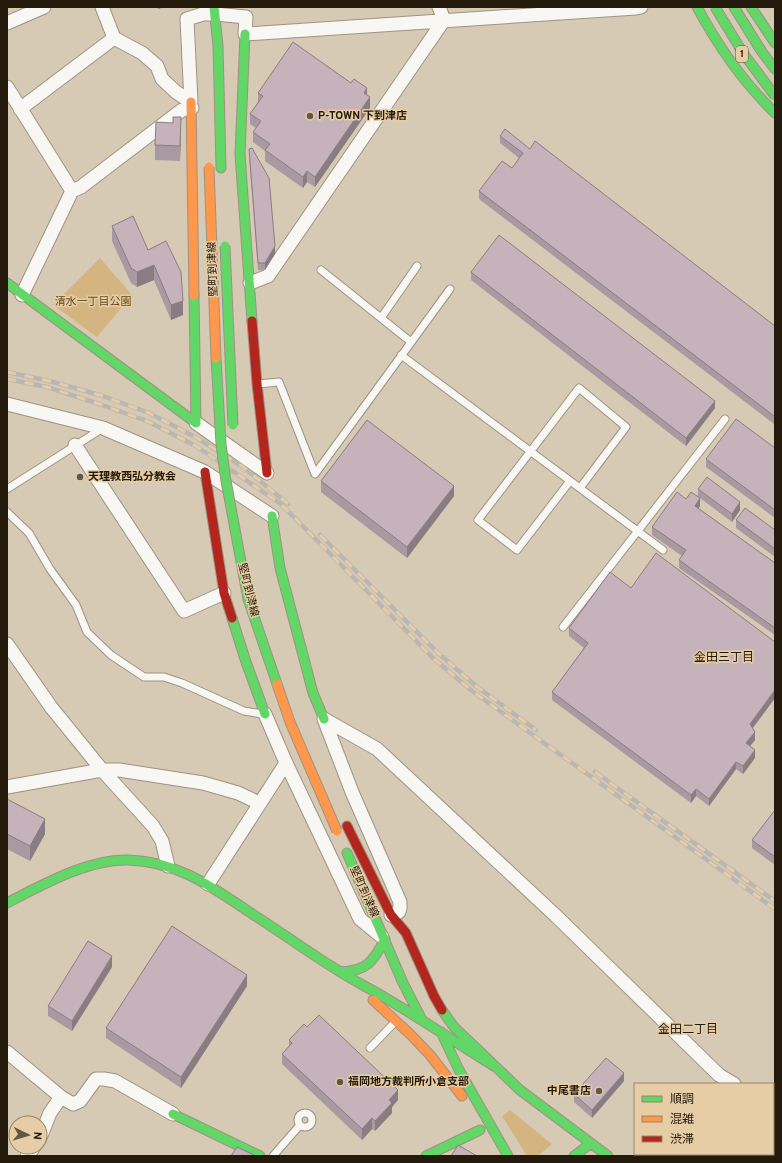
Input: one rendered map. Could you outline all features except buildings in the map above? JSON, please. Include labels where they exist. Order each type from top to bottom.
[{"type":"main road","points":[[698,7],[704,20],[725,54],[748,83],[775,113]]},
{"type":"main road","points":[[715,7],[754,64],[775,87]]},
{"type":"main road","name":"1","points":[[715,7],[742,54],[775,96]]},
{"type":"main road","points":[[734,7],[762,52],[775,69]]},
{"type":"main road","points":[[741,7],[768,49],[775,57]]},
{"type":"main road","points":[[751,7],[775,42]]},
{"type":"main road","points":[[207,12],[218,46],[222,172]]},
{"type":"main road","points":[[245,34],[240,154],[257,384],[267,473]]},
{"type":"main road","points":[[192,105],[196,423]]},
{"type":"main road","name":"堅町到津線","points":[[209,163],[214,310],[221,444],[226,481],[248,599],[290,722],[340,838],[390,936],[403,983],[422,1020],[448,1048],[466,1061]]},
{"type":"main road","name":"堅町到津線","points":[[225,240],[234,445],[236,460]]},
{"type":"main road","points":[[7,283],[196,423]]},
{"type":"main road","points":[[205,472],[224,593],[246,662],[265,714]]},
{"type":"main road","points":[[239,483],[243,505]]},
{"type":"main road","points":[[272,516],[280,568],[313,693],[324,719]]},
{"type":"main road","name":"堅町到津線","points":[[345,822],[390,915],[406,933],[431,990],[454,1027],[492,1065],[520,1090],[608,1156]]},
{"type":"main road","points":[[7,903],[57,878],[91,865],[125,860],[145,861],[168,866],[208,884],[340,972],[422,1020],[436,1037],[448,1048],[508,1156]]},
{"type":"main road","points":[[340,972],[354,972],[368,965],[373,960],[390,936],[390,915]]},
{"type":"main road","points":[[340,972],[396,1021],[430,1055],[463,1100]]},
{"type":"main road","points":[[375,1002],[413,1026],[430,1012],[436,1037],[492,1065]]},
{"type":"main road","points":[[438,1050],[463,1100]]},
{"type":"main road","points":[[463,1100],[459,1087],[459,1070],[466,1061],[481,1061],[492,1065]]},
{"type":"main road","name":"堅町到津線","points":[[494,1078],[520,1090]]},
{"type":"main road","points":[[173,1114],[260,1156]]},
{"type":"main road","points":[[426,1156],[480,1130]]},
{"type":"main road","points":[[574,1156],[591,1143]]},
{"type":"street","points":[[7,23],[44,7]]},
{"type":"street","points":[[102,7],[114,38],[142,53],[156,66],[162,79],[192,105]]},
{"type":"street","points":[[439,7],[444,20]]},
{"type":"street","points":[[192,105],[187,19],[207,12],[246,12],[245,34],[640,7]]},
{"type":"street","points":[[250,283],[268,276],[444,20]]},
{"type":"street","points":[[20,109],[114,38]]},
{"type":"street","points":[[7,86],[72,191]]},
{"type":"street","points":[[22,295],[72,191],[81,187],[182,110],[192,105]]},
{"type":"street","points":[[7,404],[103,428],[205,472],[272,516]]},
{"type":"street","points":[[196,423],[267,473]]},
{"type":"street","points":[[75,445],[184,611],[224,593]]},
{"type":"street","points":[[7,644],[51,708],[102,770],[153,826],[162,841],[168,866]]},
{"type":"street","points":[[265,714],[286,763],[360,919],[390,936]]},
{"type":"street","points":[[324,719],[352,792],[400,902],[399,912],[390,915]]},
{"type":"street","points":[[324,719],[377,749],[555,916],[719,1075],[732,1083]]},
{"type":"street","points":[[208,884],[286,763]]},
{"type":"street","points":[[7,787],[102,770],[119,770],[203,783],[238,793],[260,803]]},
{"type":"street","points":[[7,1052],[61,1097],[73,1104],[80,1101],[96,1079],[104,1079],[115,1081],[173,1114]]},
{"type":"street","points":[[48,1118],[61,1097]]},
{"type":"lane","points":[[381,318],[417,266]]},
{"type":"lane","points":[[321,270],[411,342]]},
{"type":"lane","points":[[257,384],[279,382],[315,474],[450,289]]},
{"type":"lane","points":[[401,355],[663,550]]},
{"type":"lane","points":[[570,481],[517,550],[478,520],[579,388],[626,428],[580,488]]},
{"type":"lane","points":[[563,627],[725,419]]},
{"type":"lane","points":[[7,490],[103,428]]},
{"type":"lane","points":[[7,512],[29,533],[50,569],[76,605],[87,632],[111,655],[144,677],[164,677],[182,683],[244,710],[265,714]]},
{"type":"lane","points":[[370,1048],[396,1021]]},
{"type":"lane","points":[[273,1156],[300,1125]]},
{"type":"green space","name":"清水一丁目公園","points":[[100,258],[132,295],[97,337],[53,305]]},
{"type":"green space","points":[[510,1110],[552,1144],[538,1156],[527,1156],[502,1116]]},
{"type":"railway","points":[[7,372],[49,381],[100,395],[149,413],[199,439],[243,467],[288,504]]},
{"type":"railway","points":[[7,379],[47,387],[147,421],[196,446],[281,504],[433,658],[472,691],[775,909]]},
{"type":"railway","points":[[320,535],[437,652],[476,686],[536,730]]},
{"type":"railway","points":[[595,772],[775,901]]},
{"type":"traffic: fast","points":[[214,7],[218,46],[221,168]]},
{"type":"traffic: fast","points":[[697,7],[732,63],[752,89],[775,113]]},
{"type":"traffic: fast","points":[[715,7],[743,53],[775,96]]},
{"type":"traffic: fast","points":[[734,7],[762,52],[775,69]]},
{"type":"traffic: fast","points":[[751,7],[775,43]]},
{"type":"traffic: fast","points":[[245,34],[240,154],[252,321]]},
{"type":"traffic: fast","points":[[225,246],[233,425]]},
{"type":"traffic: fast","points":[[7,283],[196,423]]},
{"type":"traffic: fast","points":[[194,295],[196,423]]},
{"type":"traffic: fast","points":[[216,358],[221,444],[226,481],[248,599],[277,684]]},
{"type":"traffic: fast","points":[[272,516],[280,568],[313,693],[324,719]]},
{"type":"traffic: fast","points":[[232,618],[265,714]]},
{"type":"traffic: fast","points":[[347,853],[403,983],[422,1020]]},
{"type":"traffic: fast","points":[[7,903],[66,874],[97,864],[128,860],[146,861],[178,870],[208,885],[350,978],[398,1005],[494,1066]]},
{"type":"traffic: fast","points":[[340,972],[357,970],[368,964],[377,954],[385,939]]},
{"type":"traffic: fast","points":[[442,1010],[454,1027],[520,1090],[608,1156]]},
{"type":"traffic: fast","points":[[441,1032],[459,1070],[508,1156]]},
{"type":"traffic: fast","points":[[173,1114],[260,1156]]},
{"type":"traffic: fast","points":[[426,1156],[480,1130]]},
{"type":"traffic: fast","points":[[574,1156],[591,1143]]},
{"type":"traffic: slow","points":[[191,102],[194,295]]},
{"type":"traffic: slow","points":[[209,167],[216,358]]},
{"type":"traffic: slow","points":[[277,684],[290,722],[337,831]]},
{"type":"traffic: slow","points":[[373,1000],[430,1055],[462,1096]]},
{"type":"traffic: jam","points":[[252,321],[257,384],[267,473]]},
{"type":"traffic: jam","points":[[205,472],[224,593],[232,618]]},
{"type":"traffic: jam","points":[[347,826],[391,915],[406,933],[434,996],[442,1010]]},
{"type":"place","name":"P-TOWN 下到津店","points":[[310,116]]},
{"type":"place","name":"天理教西弘分教会","points":[[80,477]]},
{"type":"place","name":"福岡地方裁判所小倉支部","points":[[340,1082]]},
{"type":"place","name":"中尾書店","points":[[599,1091]]},
{"type":"district","name":"金田三丁目","points":[[724,658]]},
{"type":"district","name":"金田二丁目","points":[[688,1030]]}]
